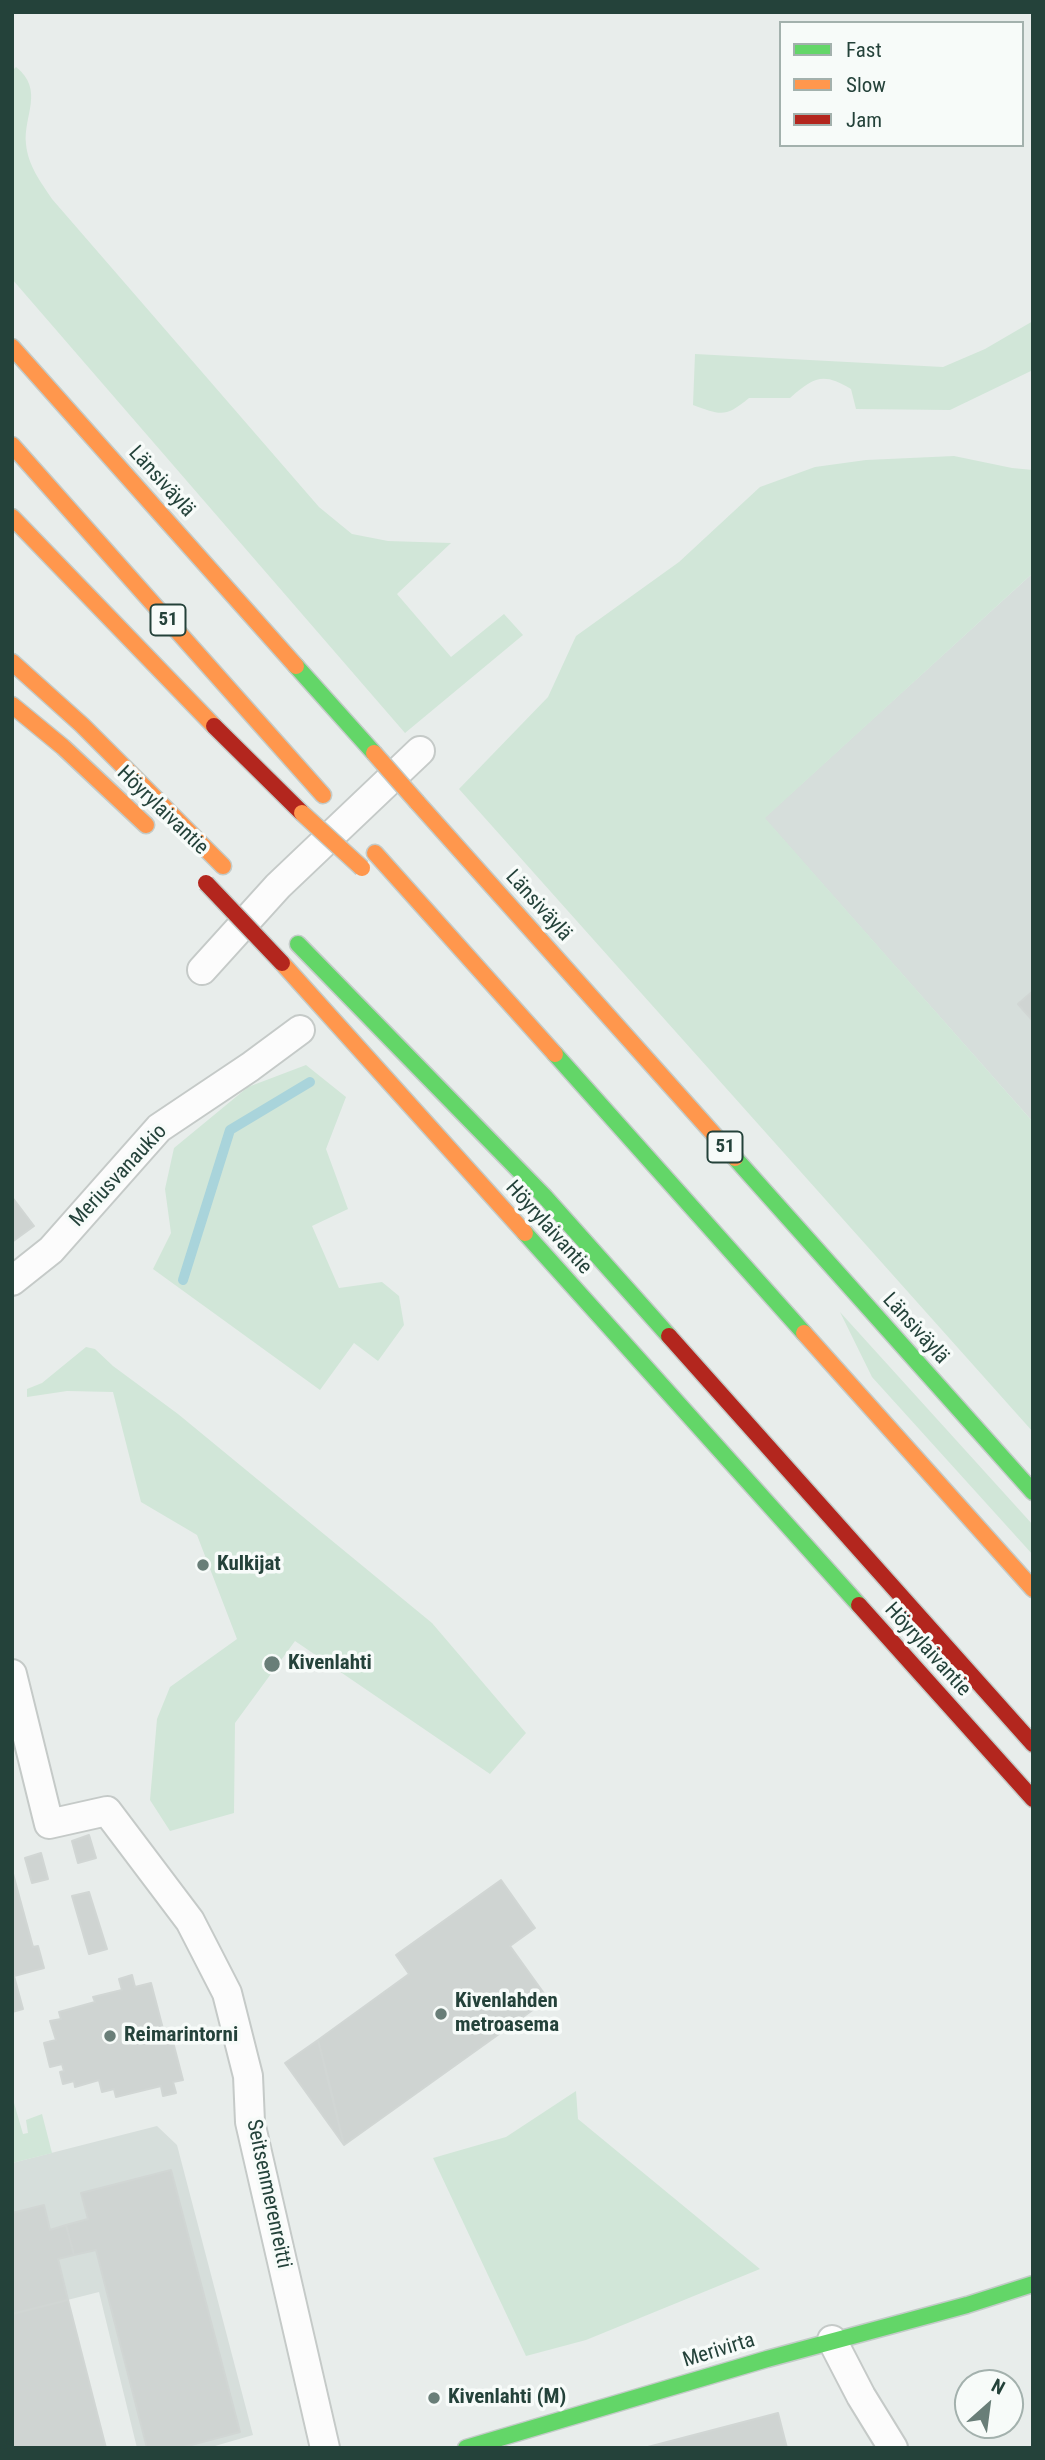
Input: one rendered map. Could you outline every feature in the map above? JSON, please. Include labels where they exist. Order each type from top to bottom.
[{"type":"main road","name":"Länsiväylä","points":[[12,346],[1033,1492]]},
{"type":"main road","name":"51","points":[[12,445],[1033,1589]]},
{"type":"main road","points":[[12,517],[302,813],[367,873]]},
{"type":"main road","name":"Höyrylaivantie","points":[[12,662],[82,724],[227,871]]},
{"type":"main road","name":"Höyrylaivantie","points":[[12,705],[63,747],[162,840]]},
{"type":"main road","name":"Höyrylaivantie","points":[[202,878],[1033,1799]]},
{"type":"main road","points":[[251,895],[270,915]]},
{"type":"main road","points":[[392,897],[525,1022]]},
{"type":"main road","name":"Höyrylaivantie","points":[[294,939],[545,1198],[1033,1744]]},
{"type":"main road","name":"Merivirta","points":[[987,2300],[1024,2269]]},
{"type":"main road","name":"Merivirta","points":[[466,2448],[518,2435],[832,2340],[987,2300],[1033,2284]]},
{"type":"street","points":[[202,970],[278,886],[420,751]]},
{"type":"street","name":"Meriusvanaukio","points":[[12,1281],[51,1250],[159,1128],[300,1030]]},
{"type":"street","name":"Seitsenmerenreitti","points":[[12,1674],[49,1824],[107,1811],[190,1921],[227,1993],[248,2076],[250,2122],[326,2448]]},
{"type":"street","points":[[832,2340],[861,2396],[893,2448]]},
{"type":"shaded area","points":[[1033,573],[1033,1122],[764,818]]},
{"type":"shaded area","points":[[157,2126],[177,2145],[253,2435],[208,2448],[137,2448],[99,2292],[12,2314],[12,2163]]},
{"type":"green space","points":[[16,67],[25,76],[31,94],[26,134],[27,152],[52,199],[319,507],[352,534],[388,541],[451,543],[397,594],[451,657],[504,614],[523,635],[405,733],[12,279],[12,71]]},
{"type":"green space","points":[[1033,321],[1033,370],[950,410],[856,409],[851,389],[826,379],[812,381],[790,398],[749,398],[728,412],[710,411],[693,405],[695,354],[943,367],[985,349]]},
{"type":"green space","points":[[954,456],[1033,470],[1033,573],[765,818],[1033,1122],[1033,1432],[459,789],[548,697],[576,636],[679,562],[760,487],[815,467],[866,460]]},
{"type":"green space","points":[[306,1065],[346,1097],[326,1149],[348,1209],[312,1226],[339,1288],[382,1282],[399,1296],[404,1325],[378,1361],[354,1343],[320,1390],[153,1269],[171,1233],[165,1189],[174,1148],[248,1087]]},
{"type":"green space","points":[[840,1312],[1033,1525],[1033,1555],[872,1377]]},
{"type":"green space","points":[[86,1347],[95,1349],[113,1366],[178,1414],[432,1623],[526,1733],[490,1774],[295,1641],[235,1723],[234,1813],[170,1831],[150,1800],[157,1719],[170,1687],[237,1639],[197,1535],[141,1502],[113,1392],[67,1391],[27,1397],[27,1389],[42,1383]]},
{"type":"green space","points":[[576,2091],[578,2119],[760,2269],[586,2340],[526,2356],[433,2158],[506,2137]]},
{"type":"green space","points":[[12,2096],[23,2134],[28,2133],[26,2120],[42,2114],[52,2153],[12,2163]]},
{"type":"building","points":[[1033,991],[1033,1021],[1018,1004]]},
{"type":"building","points":[[12,1197],[34,1226],[12,1242]]},
{"type":"building","points":[[89,1835],[96,1858],[78,1863],[72,1841]]},
{"type":"building","points":[[41,1853],[48,1879],[32,1883],[25,1858]]},
{"type":"building","points":[[12,1870],[33,1947],[38,1946],[44,1968],[14,1976],[23,2009],[12,2012]]},
{"type":"building","name":"Kivenlahden metroasema","points":[[501,1880],[535,1928],[510,1946],[548,1999],[344,2145],[318,2040],[409,1974],[396,1955]]},
{"type":"building","points":[[89,1892],[107,1949],[89,1954],[72,1896]]},
{"type":"building","name":"Reimarintorni","points":[[132,1975],[135,1987],[151,1983],[167,2044],[173,2042],[183,2080],[173,2082],[176,2093],[163,2096],[161,2086],[116,2097],[114,2089],[102,2092],[99,2080],[75,2087],[74,2081],[63,2084],[60,2072],[64,2071],[62,2064],[50,2067],[44,2043],[56,2040],[50,2021],[61,2019],[59,2012],[95,2002],[93,1997],[122,1990],[119,1979]]},
{"type":"building","points":[[318,2040],[331,2090],[344,2145],[285,2063]]},
{"type":"building","points":[[171,2170],[240,2432],[180,2448],[147,2448],[96,2250],[74,2255],[66,2225],[88,2219],[81,2193]]},
{"type":"building","points":[[44,2205],[50,2230],[66,2225],[74,2255],[58,2259],[68,2300],[12,2314],[12,2213]]},
{"type":"building","points":[[68,2300],[106,2448],[12,2448],[12,2314]]},
{"type":"building","points":[[778,2413],[787,2448],[644,2448]]},
{"type":"waterway","points":[[183,1280],[230,1130],[310,1082]]},
{"type":"traffic: fast","points":[[296,666],[374,753]]},
{"type":"traffic: fast","points":[[298,944],[545,1197],[669,1336]]},
{"type":"traffic: fast","points":[[555,1054],[804,1333]]},
{"type":"traffic: fast","points":[[735,1158],[1033,1492]]},
{"type":"traffic: fast","points":[[525,1233],[859,1605]]},
{"type":"traffic: fast","points":[[466,2448],[1033,2284]]},
{"type":"traffic: slow","points":[[12,347],[296,666]]},
{"type":"traffic: slow","points":[[12,445],[323,795]]},
{"type":"traffic: slow","points":[[12,517],[214,726]]},
{"type":"traffic: slow","points":[[12,662],[82,725],[223,866]]},
{"type":"traffic: slow","points":[[12,705],[63,747],[146,825]]},
{"type":"traffic: slow","points":[[374,753],[417,802]]},
{"type":"traffic: slow","points":[[417,802],[735,1158]]},
{"type":"traffic: slow","points":[[302,813],[362,868]]},
{"type":"traffic: slow","points":[[375,853],[555,1054]]},
{"type":"traffic: slow","points":[[282,963],[525,1233]]},
{"type":"traffic: slow","points":[[804,1333],[1033,1589]]},
{"type":"traffic: jam","points":[[214,726],[302,813]]},
{"type":"traffic: jam","points":[[206,883],[282,963]]},
{"type":"traffic: jam","points":[[669,1336],[1033,1744]]},
{"type":"traffic: jam","points":[[859,1605],[1033,1799]]},
{"type":"place","name":"Kulkijat","points":[[203,1565]]},
{"type":"place","name":"Kivenlahti","points":[[272,1664]]},
{"type":"place","name":"Kivenlahden metroasema","points":[[441,2014]]},
{"type":"place","name":"Reimarintorni","points":[[110,2036]]},
{"type":"place","name":"Kivenlahti (M)","points":[[434,2398]]}]
